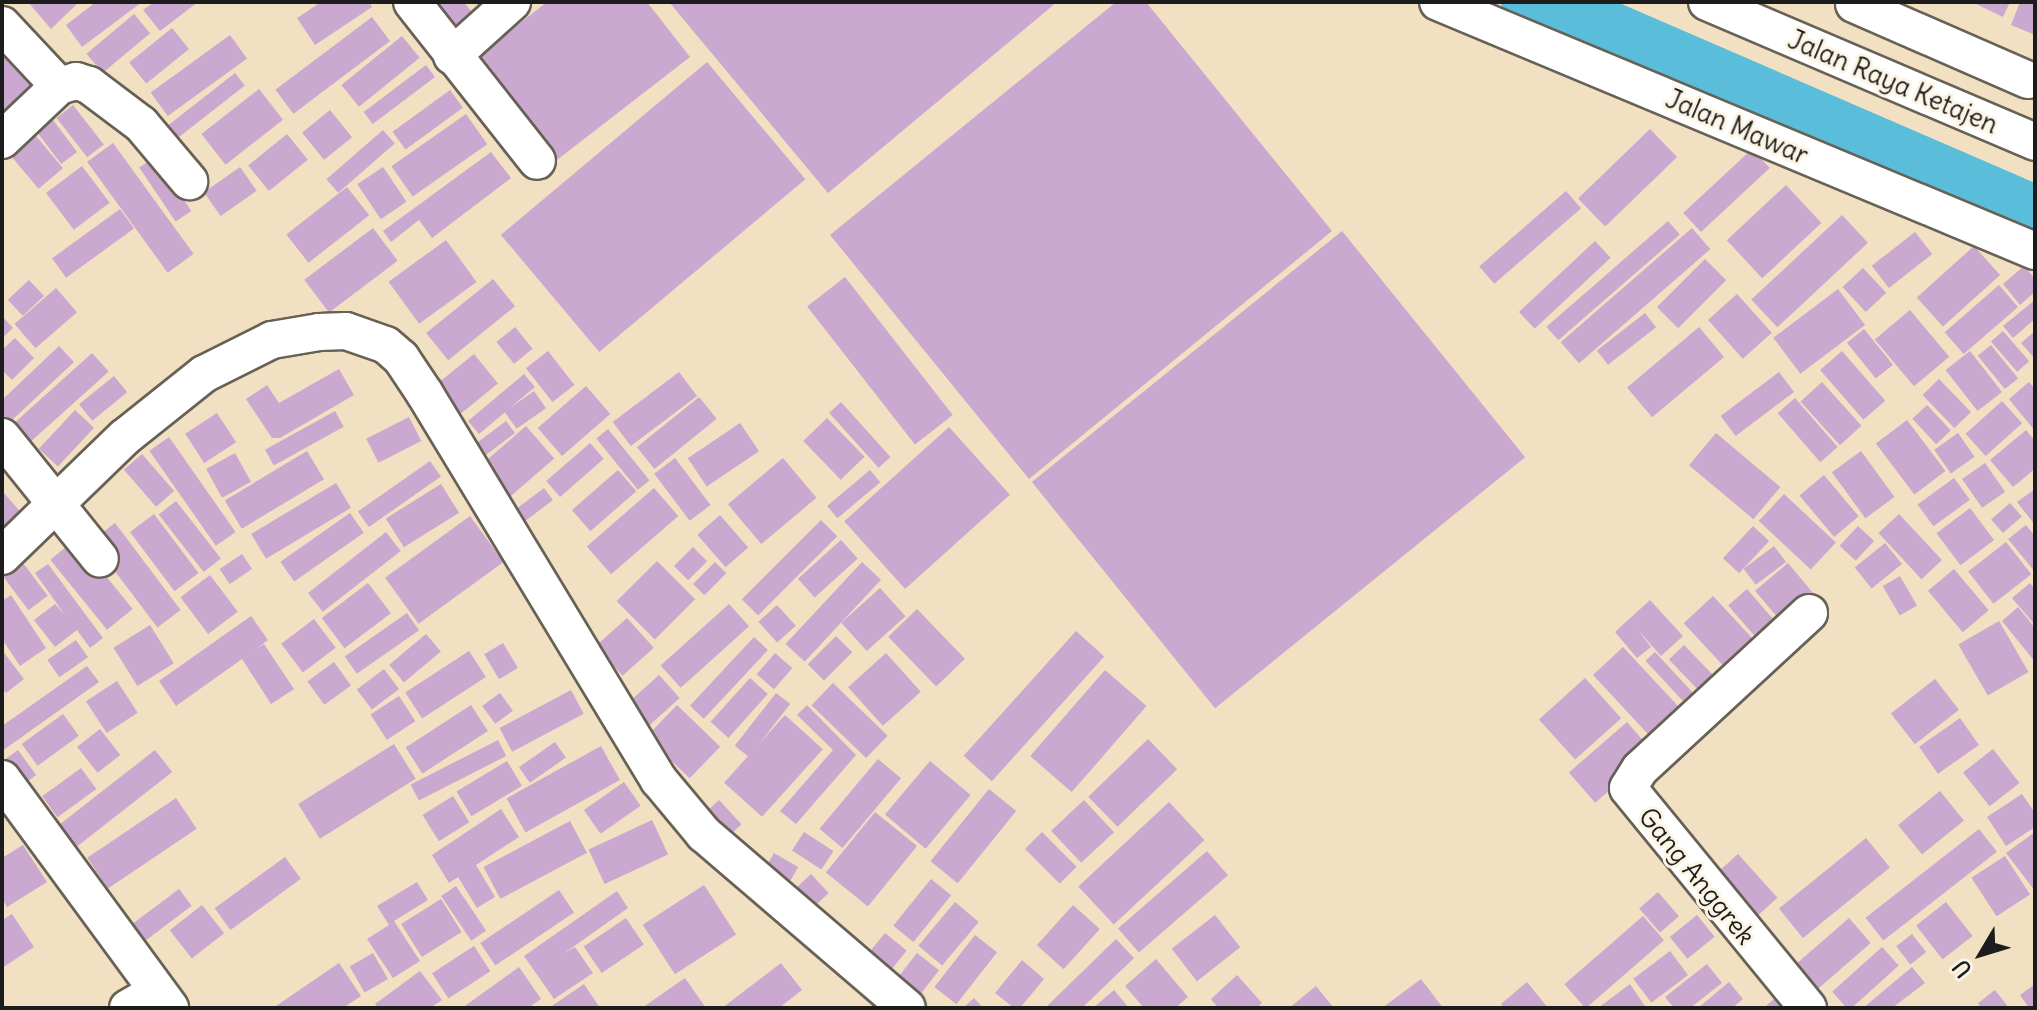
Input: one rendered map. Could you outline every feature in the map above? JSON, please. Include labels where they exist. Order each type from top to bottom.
[{"type":"street","points":[[412,2],[537,161]]},
{"type":"street","points":[[452,56],[512,2]]},
{"type":"street","name":"Jalan Mawar","points":[[1438,2],[2035,251]]},
{"type":"street","name":"Jalan Raya Ketajen","points":[[1707,2],[2021,136]]},
{"type":"street","points":[[1854,4],[2032,82],[2021,136]]},
{"type":"street","points":[[2,25],[59,86]]},
{"type":"street","points":[[2,140],[59,86],[76,81],[99,92],[141,124],[189,181]]},
{"type":"street","points":[[2,556],[174,395],[259,347],[272,340],[346,331],[386,345],[401,358],[425,394],[659,780],[704,834],[907,1008]]},
{"type":"street","points":[[2,437],[59,504],[100,559]]},
{"type":"street","name":"Gang Anggrek","points":[[1808,1008],[1628,788],[1640,769],[1809,613]]},
{"type":"street","points":[[6,793],[151,1003]]},
{"type":"building","points":[[28,2],[79,2],[51,29]]},
{"type":"building","points":[[96,2],[142,2],[82,47],[66,25]]},
{"type":"building","points":[[154,2],[198,2],[160,31],[143,10]]},
{"type":"building","points":[[321,2],[369,2],[372,7],[315,45],[297,18]]},
{"type":"building","points":[[438,2],[464,2],[481,24],[456,44],[429,8]]},
{"type":"building","points":[[547,2],[647,2],[690,57],[553,163],[473,60]]},
{"type":"building","points":[[669,2],[1057,2],[828,193]]},
{"type":"building","points":[[1116,2],[1146,2],[1332,231],[1029,479],[830,235]]},
{"type":"building","points":[[1972,2],[2010,2],[2003,17]]},
{"type":"building","points":[[2020,2],[2035,2],[2035,35],[2011,25]]},
{"type":"building","points":[[134,14],[150,33],[103,73],[87,54]]},
{"type":"building","points":[[372,17],[390,41],[293,114],[275,90]]},
{"type":"building","points":[[172,28],[189,49],[146,84],[129,63]]},
{"type":"building","points":[[230,35],[247,58],[168,116],[151,93]]},
{"type":"building","points":[[402,36],[420,58],[359,107],[341,85]]},
{"type":"building","points":[[2,44],[40,85],[2,116]]},
{"type":"building","points":[[707,62],[805,179],[599,352],[501,235]]},
{"type":"building","points":[[426,65],[435,77],[373,124],[364,112]]},
{"type":"building","points":[[235,73],[245,86],[177,139],[167,126]]},
{"type":"building","points":[[259,89],[283,120],[225,165],[201,134]]},
{"type":"building","points":[[450,90],[463,108],[405,150],[393,132]]},
{"type":"building","points":[[73,105],[104,144],[87,157],[56,118]]},
{"type":"building","points":[[330,110],[352,137],[324,160],[302,133]]},
{"type":"building","points":[[47,112],[77,152],[61,164],[31,124]]},
{"type":"building","points":[[466,114],[487,144],[413,197],[391,166]]},
{"type":"building","points":[[1650,129],[1677,157],[1605,227],[1578,198]]},
{"type":"building","points":[[383,130],[395,144],[338,193],[326,179]]},
{"type":"building","points":[[287,134],[308,160],[269,191],[248,165]]},
{"type":"building","points":[[36,136],[63,168],[38,189],[11,157]]},
{"type":"building","points":[[113,143],[194,254],[168,273],[87,162]]},
{"type":"building","points":[[1752,149],[1770,168],[1701,232],[1683,213]]},
{"type":"building","points":[[491,152],[511,178],[432,238],[419,220],[391,242],[383,231]]},
{"type":"building","points":[[155,157],[191,211],[176,222],[139,168]]},
{"type":"building","points":[[82,166],[110,203],[74,230],[46,193]]},
{"type":"building","points":[[240,167],[257,191],[221,216],[204,192]]},
{"type":"building","points":[[383,167],[406,202],[381,219],[357,184]]},
{"type":"building","points":[[1786,185],[1821,223],[1762,278],[1727,240]]},
{"type":"building","points":[[347,187],[369,215],[308,263],[286,234]]},
{"type":"building","points":[[1566,191],[1581,208],[1494,284],[1479,266]]},
{"type":"building","points":[[120,209],[134,228],[66,278],[52,258]]},
{"type":"building","points":[[1842,215],[1868,243],[1777,327],[1751,300]]},
{"type":"building","points":[[1668,221],[1680,235],[1558,340],[1546,327]]},
{"type":"building","points":[[373,228],[398,261],[329,313],[304,280]]},
{"type":"building","points":[[1692,228],[1710,249],[1579,363],[1561,342]]},
{"type":"building","points":[[1342,231],[1525,457],[1215,708],[1032,482]]},
{"type":"building","points":[[1915,232],[1932,254],[1889,288],[1872,266]]},
{"type":"building","points":[[446,240],[477,282],[419,324],[389,282]]},
{"type":"building","points":[[1595,241],[1611,258],[1535,329],[1519,312]]},
{"type":"building","points":[[1974,246],[2000,275],[1943,327],[1917,298]]},
{"type":"building","points":[[1705,259],[1726,280],[1678,328],[1657,307]]},
{"type":"building","points":[[2024,266],[2035,279],[2035,292],[2020,305],[2003,284]]},
{"type":"building","points":[[1863,268],[1886,293],[1866,312],[1843,287]]},
{"type":"building","points":[[845,277],[953,415],[915,444],[807,307]]},
{"type":"building","points":[[493,279],[515,306],[448,360],[426,333]]},
{"type":"building","points":[[29,280],[44,296],[23,316],[8,300]]},
{"type":"building","points":[[1999,285],[2018,307],[1964,354],[1945,332]]},
{"type":"building","points":[[56,288],[77,312],[35,348],[14,324]]},
{"type":"building","points":[[1838,289],[1865,325],[1800,374],[1773,338]]},
{"type":"building","points":[[1737,294],[1772,333],[1743,359],[1708,320]]},
{"type":"building","points":[[2035,300],[2035,319],[2013,338],[2003,326]]},
{"type":"building","points":[[1910,310],[1949,357],[1914,386],[1875,340]]},
{"type":"building","points":[[1645,313],[1656,327],[1608,365],[1597,351]]},
{"type":"building","points":[[2,316],[13,328],[2,338]]},
{"type":"building","points":[[515,327],[533,349],[514,364],[496,342]]},
{"type":"building","points":[[1699,327],[1724,357],[1652,417],[1627,387]]},
{"type":"building","points":[[1864,329],[1893,365],[1876,379],[1847,343]]},
{"type":"building","points":[[2003,331],[2029,361],[2017,372],[1991,341]]},
{"type":"building","points":[[2035,331],[2035,359],[2021,343]]},
{"type":"building","points":[[15,338],[34,358],[12,380],[2,370],[2,350]]},
{"type":"building","points":[[1991,345],[2018,378],[2005,389],[1978,356]]},
{"type":"building","points":[[59,346],[74,362],[9,423],[2,416],[2,400]]},
{"type":"building","points":[[548,351],[574,385],[552,402],[526,368]]},
{"type":"building","points":[[1842,351],[1885,401],[1863,420],[1820,370]]},
{"type":"building","points":[[1970,351],[2002,392],[1978,411],[1946,370]]},
{"type":"building","points":[[92,353],[109,372],[28,444],[12,425]]},
{"type":"building","points":[[474,354],[498,384],[458,416],[434,386]]},
{"type":"building","points":[[339,369],[354,395],[280,438],[272,438],[246,399],[267,385],[279,403]]},
{"type":"building","points":[[679,372],[697,396],[631,446],[613,422]]},
{"type":"building","points":[[1779,372],[1794,392],[1736,436],[1721,416]]},
{"type":"building","points":[[524,374],[535,387],[479,434],[468,421]]},
{"type":"building","points":[[114,376],[127,392],[92,421],[79,404]]},
{"type":"building","points":[[1939,379],[1971,412],[1954,428],[1922,395]]},
{"type":"building","points":[[1822,382],[1861,426],[1840,445],[1800,401]]},
{"type":"building","points":[[2029,382],[2035,389],[2035,431],[2009,399]]},
{"type":"building","points":[[586,386],[610,414],[562,456],[538,428]]},
{"type":"building","points":[[534,391],[546,408],[517,429],[505,412]]},
{"type":"building","points":[[699,397],[717,419],[654,469],[637,447]]},
{"type":"building","points":[[1795,398],[1838,447],[1820,462],[1778,413]]},
{"type":"building","points":[[2002,401],[2022,423],[1986,456],[1966,434]]},
{"type":"building","points":[[841,402],[891,457],[879,468],[829,413]]},
{"type":"building","points":[[1927,405],[1951,431],[1936,444],[1912,419]]},
{"type":"building","points":[[75,410],[94,428],[58,466],[39,449]]},
{"type":"building","points":[[335,411],[344,427],[274,466],[265,450]]},
{"type":"building","points":[[217,413],[236,442],[204,463],[185,434]]},
{"type":"building","points":[[409,417],[421,441],[378,463],[366,439]]},
{"type":"building","points":[[827,418],[865,457],[841,480],[803,441]]},
{"type":"building","points":[[1907,420],[1946,471],[1914,495],[1876,443]]},
{"type":"building","points":[[506,421],[515,433],[480,459],[471,447]]},
{"type":"building","points":[[740,423],[759,451],[707,486],[688,458]]},
{"type":"building","points":[[526,426],[554,458],[504,502],[476,469]]},
{"type":"building","points":[[949,427],[1010,495],[905,589],[844,521]]},
{"type":"building","points":[[608,429],[650,480],[638,490],[596,438]]},
{"type":"building","points":[[2026,430],[2035,441],[2035,469],[2013,487],[1990,460]]},
{"type":"building","points":[[1716,433],[1780,487],[1753,519],[1689,465]]},
{"type":"building","points":[[1958,433],[1975,457],[1951,473],[1934,450]]},
{"type":"building","points":[[169,437],[236,532],[216,546],[149,451]]},
{"type":"building","points":[[590,443],[604,459],[560,497],[546,481]]},
{"type":"building","points":[[307,451],[324,479],[242,529],[225,500]]},
{"type":"building","points":[[1861,451],[1895,497],[1865,518],[1832,472]]},
{"type":"building","points":[[235,453],[251,482],[222,498],[206,469]]},
{"type":"building","points":[[142,454],[174,491],[156,507],[124,470]]},
{"type":"building","points":[[675,458],[711,505],[690,521],[654,474]]},
{"type":"building","points":[[783,458],[816,498],[761,544],[728,504]]},
{"type":"building","points":[[430,461],[441,477],[369,527],[358,511]]},
{"type":"building","points":[[1985,463],[2005,492],[1982,508],[1962,479]]},
{"type":"building","points":[[618,470],[636,491],[590,531],[572,510]]},
{"type":"building","points":[[870,470],[880,482],[837,518],[827,506]]},
{"type":"building","points":[[1824,475],[1859,516],[1834,537],[1799,496]]},
{"type":"building","points":[[1954,478],[1970,500],[1933,526],[1918,504]]},
{"type":"building","points":[[336,483],[351,508],[266,559],[251,534]]},
{"type":"building","points":[[441,484],[459,513],[404,547],[386,518]]},
{"type":"building","points":[[544,488],[553,500],[520,525],[511,513]]},
{"type":"building","points":[[654,488],[678,516],[611,574],[587,546]]},
{"type":"building","points":[[2035,489],[2035,525],[2017,502]]},
{"type":"building","points":[[4,493],[30,523],[2,547],[2,495]]},
{"type":"building","points":[[1784,494],[1836,542],[1811,569],[1759,521]]},
{"type":"building","points":[[176,501],[221,559],[204,572],[159,515]]},
{"type":"building","points":[[2010,503],[2022,517],[2003,533],[1991,519]]},
{"type":"building","points":[[1970,508],[1994,540],[1961,565],[1936,533]]},
{"type":"building","points":[[350,513],[364,533],[294,581],[280,562]]},
{"type":"building","points":[[154,514],[199,573],[175,591],[130,532]]},
{"type":"building","points":[[1899,514],[1942,560],[1921,579],[1879,533]]},
{"type":"building","points":[[720,515],[748,547],[726,567],[697,535]]},
{"type":"building","points":[[470,516],[504,562],[419,624],[385,578]]},
{"type":"building","points":[[821,520],[837,536],[758,615],[742,599]]},
{"type":"building","points":[[115,523],[181,610],[157,628],[92,540]]},
{"type":"building","points":[[2026,525],[2035,536],[2035,572],[2008,539]]},
{"type":"building","points":[[1753,526],[1769,541],[1739,573],[1723,558]]},
{"type":"building","points":[[1858,526],[1874,541],[1856,561],[1840,546]]},
{"type":"building","points":[[386,532],[401,551],[323,612],[308,593]]},
{"type":"building","points":[[76,539],[133,609],[107,630],[50,560]]},
{"type":"building","points":[[841,540],[858,559],[815,597],[798,579]]},
{"type":"building","points":[[2006,542],[2031,574],[1993,604],[1968,572]]},
{"type":"building","points":[[1885,543],[1902,564],[1872,589],[1855,568]]},
{"type":"building","points":[[1774,546],[1786,562],[1756,585],[1744,569]]},
{"type":"building","points":[[693,547],[707,561],[688,580],[674,566]]},
{"type":"building","points":[[242,554],[252,569],[230,584],[220,569]]},
{"type":"building","points":[[20,559],[48,596],[29,610],[2,575]]},
{"type":"building","points":[[657,561],[695,599],[655,639],[617,601]]},
{"type":"building","points":[[715,562],[726,573],[704,595],[693,584]]},
{"type":"building","points":[[862,562],[881,580],[805,662],[786,644]]},
{"type":"building","points":[[1788,563],[1814,594],[1781,621],[1755,591]]},
{"type":"building","points":[[48,564],[103,638],[90,648],[77,630],[55,647],[34,620],[55,604],[65,615],[35,573]]},
{"type":"building","points":[[1954,569],[1989,610],[1963,632],[1928,591]]},
{"type":"building","points":[[210,575],[238,612],[208,634],[180,597]]},
{"type":"building","points":[[1900,576],[1917,605],[1900,615],[1883,586]]},
{"type":"building","points":[[368,583],[391,613],[345,648],[322,618]]},
{"type":"building","points":[[2030,583],[2035,589],[2035,625],[2012,598]]},
{"type":"building","points":[[880,588],[905,616],[867,651],[841,623]]},
{"type":"building","points":[[1747,589],[1783,631],[1764,647],[1728,605]]},
{"type":"building","points":[[11,595],[46,648],[20,666],[2,639],[2,601]]},
{"type":"building","points":[[1713,596],[1753,639],[1724,666],[1684,623]]},
{"type":"building","points":[[1650,600],[1683,636],[1661,656],[1637,629],[1651,647],[1637,658],[1615,632]]},
{"type":"building","points":[[729,604],[749,626],[681,688],[661,666]]},
{"type":"building","points":[[777,605],[796,626],[777,643],[758,622]]},
{"type":"building","points":[[2018,607],[2035,628],[2035,662],[2002,621]]},
{"type":"building","points":[[917,609],[965,659],[936,686],[888,637]]},
{"type":"building","points":[[407,613],[419,630],[357,674],[345,657]]},
{"type":"building","points":[[251,616],[268,640],[253,651],[264,644],[294,689],[271,704],[242,659],[176,706],[159,681]]},
{"type":"building","points":[[627,618],[654,648],[623,676],[596,646]]},
{"type":"building","points":[[314,619],[336,648],[303,672],[281,644]]},
{"type":"building","points":[[1999,621],[2028,672],[1988,696],[1958,644]]},
{"type":"building","points":[[150,625],[174,663],[137,686],[114,648]]},
{"type":"building","points":[[1076,631],[1104,656],[992,781],[964,756]]},
{"type":"building","points":[[426,634],[441,652],[404,682],[389,665]]},
{"type":"building","points":[[836,636],[852,652],[824,681],[808,664]]},
{"type":"building","points":[[754,637],[768,650],[704,719],[690,706]]},
{"type":"building","points":[[76,640],[88,657],[59,677],[47,660]]},
{"type":"building","points":[[503,643],[518,668],[499,679],[484,654]]},
{"type":"building","points":[[1684,645],[1719,681],[1704,696],[1669,660]]},
{"type":"building","points":[[1623,647],[1681,709],[1651,737],[1593,675]]},
{"type":"building","points":[[2,650],[24,679],[6,693],[2,688]]},
{"type":"building","points":[[469,651],[486,677],[422,718],[405,692]]},
{"type":"building","points":[[1655,652],[1696,696],[1686,705],[1645,661]]},
{"type":"building","points":[[775,653],[792,668],[774,689],[757,674]]},
{"type":"building","points":[[886,653],[921,692],[883,726],[848,687]]},
{"type":"building","points":[[334,662],[351,685],[324,705],[307,681]]},
{"type":"building","points":[[87,666],[99,682],[2,751],[2,726]]},
{"type":"building","points":[[384,669],[399,689],[372,709],[357,689]]},
{"type":"building","points":[[1105,670],[1147,706],[1072,792],[1030,756]]},
{"type":"building","points":[[659,675],[680,698],[643,731],[623,708]]},
{"type":"building","points":[[750,678],[768,694],[728,738],[711,722]]},
{"type":"building","points":[[1585,678],[1621,718],[1575,760],[1539,719]]},
{"type":"building","points":[[1935,679],[1959,710],[1915,744],[1891,713]]},
{"type":"building","points":[[117,681],[138,713],[107,733],[86,701]]},
{"type":"building","points":[[833,683],[888,736],[866,758],[811,705]]},
{"type":"building","points":[[571,690],[584,714],[512,752],[499,728]]},
{"type":"building","points":[[500,693],[513,711],[495,724],[482,706]]},
{"type":"building","points":[[776,693],[790,704],[749,757],[735,746]]},
{"type":"building","points":[[399,696],[415,721],[387,740],[370,715]]},
{"type":"building","points":[[471,705],[488,731],[422,773],[406,747]]},
{"type":"building","points":[[677,705],[720,747],[690,778],[646,737]]},
{"type":"building","points":[[807,705],[856,755],[796,824],[780,811],[833,750],[797,715]]},
{"type":"building","points":[[63,714],[79,736],[38,766],[22,744]]},
{"type":"building","points":[[785,715],[823,749],[762,817],[724,783]]},
{"type":"building","points":[[1960,718],[1979,745],[1938,774],[1919,747]]},
{"type":"building","points":[[1627,722],[1653,752],[1595,803],[1569,773]]},
{"type":"building","points":[[100,729],[120,755],[97,773],[77,747]]},
{"type":"building","points":[[1148,739],[1177,769],[1117,827],[1088,797]]},
{"type":"building","points":[[498,740],[506,756],[419,801],[411,784]]},
{"type":"building","points":[[555,742],[566,758],[530,783],[519,767]]},
{"type":"building","points":[[394,744],[416,779],[320,839],[298,804]]},
{"type":"building","points":[[601,746],[620,780],[525,832],[507,798]]},
{"type":"building","points":[[1993,749],[2019,783],[1990,806],[1963,772]]},
{"type":"building","points":[[18,750],[36,775],[20,787],[2,762]]},
{"type":"building","points":[[155,750],[172,772],[75,848],[57,826]]},
{"type":"building","points":[[878,759],[901,778],[842,848],[820,829]]},
{"type":"building","points":[[507,761],[522,786],[471,816],[456,791]]},
{"type":"building","points":[[930,761],[971,795],[926,849],[885,815]]},
{"type":"building","points":[[81,768],[96,789],[57,817],[42,796]]},
{"type":"building","points":[[624,782],[641,806],[600,834],[584,810]]},
{"type":"building","points":[[989,789],[1016,811],[958,883],[930,861]]},
{"type":"building","points":[[1940,791],[1964,821],[1922,855],[1898,825]]},
{"type":"building","points":[[2022,794],[2035,813],[2035,827],[2006,846],[1987,817]]},
{"type":"building","points":[[453,796],[469,822],[439,841],[422,815]]},
{"type":"building","points":[[176,798],[197,829],[108,889],[87,858]]},
{"type":"building","points":[[719,800],[742,824],[726,838],[704,814]]},
{"type":"building","points":[[1084,800],[1114,832],[1081,863],[1051,831]]},
{"type":"building","points":[[1169,802],[1204,840],[1114,925],[1078,887]]},
{"type":"building","points":[[501,809],[519,837],[476,865],[495,897],[477,908],[458,877],[449,883],[432,855]]},
{"type":"building","points":[[875,812],[917,846],[868,907],[826,873]]},
{"type":"building","points":[[652,820],[668,854],[605,884],[589,850]]},
{"type":"building","points":[[570,821],[587,853],[500,899],[483,867]]},
{"type":"building","points":[[1979,829],[1997,852],[1883,941],[1866,918]]},
{"type":"building","points":[[804,832],[833,851],[821,870],[792,850]]},
{"type":"building","points":[[1042,832],[1077,867],[1060,884],[1025,849]]},
{"type":"building","points":[[2035,832],[2035,891],[2006,853]]},
{"type":"building","points":[[1866,838],[1890,868],[1803,938],[1779,908]]},
{"type":"building","points":[[23,845],[47,882],[7,907],[2,898],[2,858]]},
{"type":"building","points":[[1207,851],[1228,875],[1139,953],[1118,928]]},
{"type":"building","points":[[774,853],[798,867],[785,890],[761,876]]},
{"type":"building","points":[[1738,854],[1777,898],[1754,919],[1715,875]]},
{"type":"building","points":[[2005,856],[2030,895],[1997,916],[1971,878]]},
{"type":"building","points":[[285,857],[301,879],[230,930],[215,908]]},
{"type":"building","points":[[811,874],[829,893],[807,913],[789,894]]},
{"type":"building","points":[[931,879],[951,895],[913,942],[893,926]]},
{"type":"building","points":[[417,882],[428,900],[394,921],[420,961],[393,978],[367,939],[389,925],[377,906]]},
{"type":"building","points":[[704,885],[736,934],[675,974],[643,925]]},
{"type":"building","points":[[456,886],[486,931],[471,941],[441,896]]},
{"type":"building","points":[[179,889],[192,906],[140,945],[127,928]]},
{"type":"building","points":[[559,890],[574,912],[495,966],[480,943]]},
{"type":"building","points":[[617,891],[628,908],[563,954],[575,947],[593,973],[554,999],[524,956]]},
{"type":"building","points":[[1658,892],[1679,916],[1660,933],[1639,908]]},
{"type":"building","points":[[441,899],[462,932],[422,957],[401,924]]},
{"type":"building","points":[[955,902],[979,922],[942,966],[918,946]]},
{"type":"building","points":[[1946,902],[1972,936],[1943,959],[1916,925]]},
{"type":"building","points":[[202,905],[224,933],[192,959],[170,930]]},
{"type":"building","points":[[1073,905],[1100,929],[1064,969],[1037,945]]},
{"type":"building","points":[[12,914],[34,947],[2,968],[2,920]]},
{"type":"building","points":[[1215,915],[1240,947],[1197,981],[1172,949]]},
{"type":"building","points":[[1697,915],[1715,937],[1687,959],[1670,937]]},
{"type":"building","points":[[1643,916],[1664,940],[1586,1008],[1565,984]]},
{"type":"building","points":[[626,918],[644,945],[602,973],[584,947]]},
{"type":"building","points":[[1849,918],[1871,943],[1816,990],[1795,965]]},
{"type":"building","points":[[885,933],[907,951],[883,980],[861,963]]},
{"type":"building","points":[[1912,934],[1926,952],[1910,964],[1896,946]]},
{"type":"building","points":[[975,935],[997,952],[956,1004],[934,987]]},
{"type":"building","points":[[1116,939],[1134,958],[1082,1008],[1045,1008]]},
{"type":"building","points":[[474,946],[490,971],[448,998],[432,973]]},
{"type":"building","points":[[1882,947],[1899,966],[1852,1008],[1847,1008],[1832,992]]},
{"type":"building","points":[[1670,951],[1688,975],[1651,1003],[1633,979]]},
{"type":"building","points":[[373,953],[388,979],[365,992],[350,966]]},
{"type":"building","points":[[917,953],[939,970],[912,1005],[890,988]]},
{"type":"building","points":[[1156,959],[1188,997],[1175,1008],[1144,1008],[1125,986]]},
{"type":"building","points":[[1022,960],[1044,979],[1020,1008],[1014,1008],[995,993]]},
{"type":"building","points":[[339,963],[361,996],[343,1008],[273,1008]]},
{"type":"building","points":[[781,963],[802,990],[779,1008],[722,1008]]},
{"type":"building","points":[[1707,964],[1722,983],[1690,1008],[1674,1008],[1665,997]]},
{"type":"building","points":[[519,967],[541,999],[528,1008],[462,1008]]},
{"type":"building","points":[[1912,967],[1925,983],[1892,1008],[1863,1008]]},
{"type":"building","points":[[420,971],[442,1000],[430,1008],[378,1008],[375,1004]]},
{"type":"building","points":[[1237,975],[1262,1003],[1256,1008],[1218,1008],[1211,999]]},
{"type":"building","points":[[685,978],[706,1008],[642,1008]]},
{"type":"building","points":[[1421,979],[1443,1008],[1382,1008]]},
{"type":"building","points":[[1527,982],[1548,1008],[1504,1008],[1501,1004]]},
{"type":"building","points":[[1729,982],[1743,999],[1732,1008],[1698,1008]]},
{"type":"building","points":[[584,984],[600,1008],[549,1008]]},
{"type":"building","points":[[1630,984],[1645,1006],[1598,1008]]},
{"type":"building","points":[[2035,984],[2035,1008],[2029,1008],[2020,995]]},
{"type":"building","points":[[1316,986],[1333,1007],[1289,1008]]},
{"type":"building","points":[[1114,990],[1129,1008],[1093,1008]]},
{"type":"building","points":[[1995,990],[2009,1008],[1981,1008],[1978,1003]]},
{"type":"building","points":[[974,998],[983,1008],[963,1008]]},
{"type":"building","points":[[1774,999],[1782,1008],[1764,1008]]},
{"type":"waterway","points":[[1534,2],[2035,219]]}]
